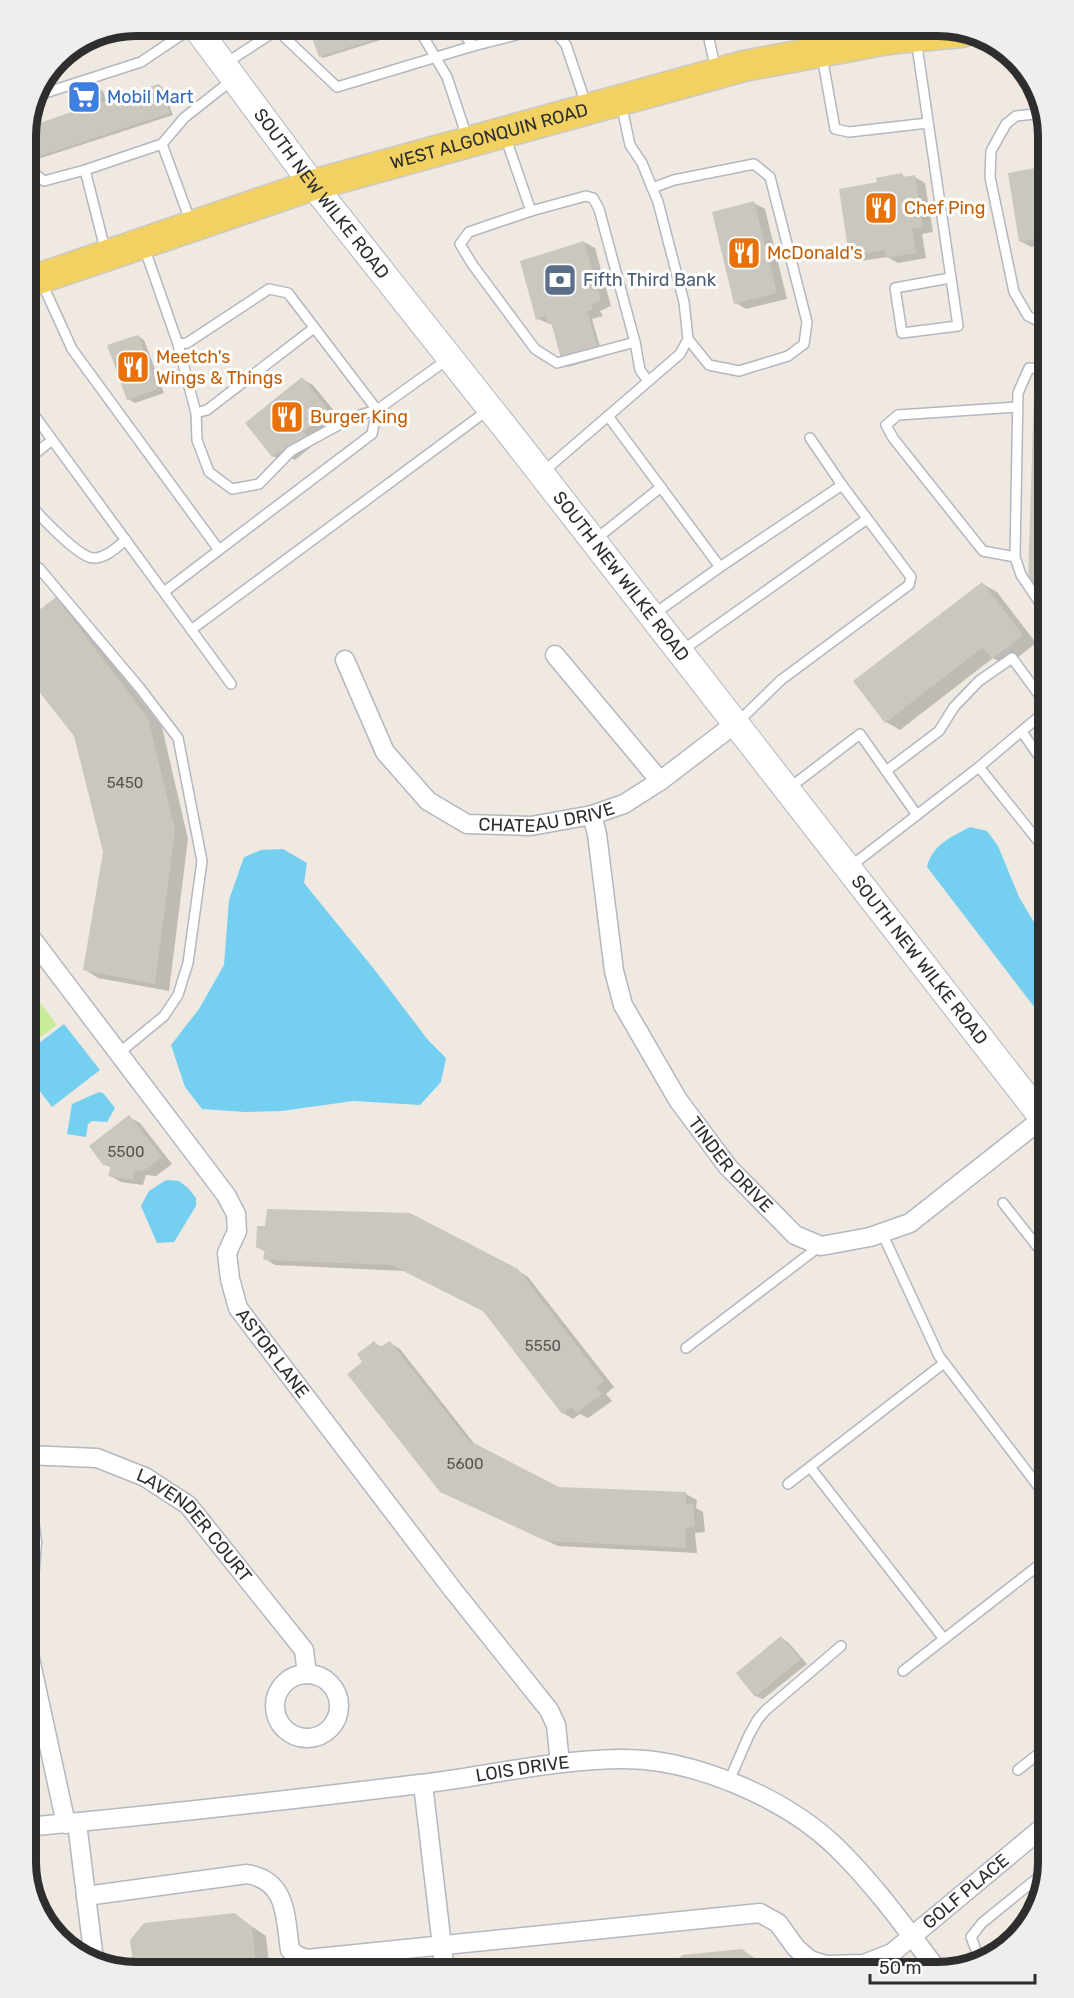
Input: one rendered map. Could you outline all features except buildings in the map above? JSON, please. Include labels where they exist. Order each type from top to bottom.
[{"type":"main road","name":"SOUTH NEW WILKE ROAD","points":[[202,36],[313,185],[541,473],[1038,1112]]},
{"type":"main road","name":"WEST ALGONQUIN ROAD","points":[[36,279],[313,185],[504,132],[744,66],[821,51],[872,38],[916,36]]},
{"type":"street","points":[[555,655],[660,781]]},
{"type":"street","name":"CHATEAU DRIVE","points":[[345,660],[385,752],[428,801],[467,824],[531,826],[592,815],[624,804],[660,781],[736,723]]},
{"type":"street","name":"TINDER DRIVE","points":[[592,815],[597,834],[614,971],[623,1005],[678,1100],[728,1167],[795,1234],[821,1246]]},
{"type":"street","name":"ASTOR LANE","points":[[36,944],[217,1182],[236,1214],[237,1231],[227,1253],[230,1279],[238,1308],[453,1590],[549,1710],[556,1725],[560,1763]]},
{"type":"street","points":[[821,1246],[870,1237],[910,1224],[1038,1128]]},
{"type":"street","name":"LAVENDER COURT","points":[[36,1455],[97,1458],[146,1477],[188,1505],[304,1650],[307,1674]]},
{"type":"street","points":[[36,1682],[72,1823],[86,1896],[92,1952]]},
{"type":"street","name":"LOIS DRIVE","points":[[36,1826],[423,1784],[560,1763],[621,1759],[663,1762],[729,1781],[808,1823],[836,1848],[869,1883],[931,1962]]},
{"type":"street","points":[[423,1784],[444,1962]]},
{"type":"street","name":"GOLF PLACE","points":[[875,1962],[892,1953],[1038,1832]]},
{"type":"street","name":"GOLF PLACE","points":[[86,1896],[248,1874],[261,1876],[273,1885],[282,1898],[290,1950],[307,1959],[760,1912],[778,1923],[796,1948],[810,1960],[816,1962]]},
{"type":"lane","points":[[46,93],[141,62],[180,36]]},
{"type":"lane","points":[[36,175],[44,181],[162,144],[229,72],[270,36]]},
{"type":"lane","points":[[283,36],[337,87],[512,36]]},
{"type":"lane","points":[[423,36],[447,77],[469,142]]},
{"type":"lane","points":[[466,36],[473,46]]},
{"type":"lane","points":[[559,36],[566,45],[588,110]]},
{"type":"lane","points":[[708,36],[717,74]]},
{"type":"lane","points":[[916,36],[958,326],[902,333],[895,288],[950,278]]},
{"type":"lane","points":[[821,51],[835,129],[849,132],[928,123]]},
{"type":"lane","points":[[620,100],[630,145],[642,163],[652,188],[658,202],[684,302],[688,339],[709,365],[739,371],[788,356],[804,344],[807,322],[770,177],[754,164],[674,180],[652,188]]},
{"type":"lane","points":[[1035,114],[1016,116],[1006,124],[991,151],[990,177],[1014,292],[1028,316],[1038,321]]},
{"type":"lane","points":[[504,132],[531,211]]},
{"type":"lane","points":[[162,144],[192,226]]},
{"type":"lane","points":[[85,170],[107,255]]},
{"type":"lane","points":[[635,342],[557,363],[535,349],[472,264],[460,244],[469,232],[531,211],[586,196],[593,198],[635,342],[640,370],[648,381]]},
{"type":"lane","points":[[143,243],[178,344],[196,413],[197,440],[209,472],[232,489],[259,484],[291,451],[353,417],[377,410],[450,358]]},
{"type":"lane","points":[[36,285],[72,349],[219,550]]},
{"type":"lane","points":[[164,592],[372,434],[377,410],[288,293],[269,289],[187,343],[178,344]]},
{"type":"lane","points":[[196,413],[207,410],[314,328]]},
{"type":"lane","points":[[541,473],[680,354],[688,339]]},
{"type":"lane","points":[[1038,368],[1029,368],[1018,393],[1015,557],[1021,575],[1038,600]]},
{"type":"lane","points":[[1015,557],[983,551],[893,438],[886,425],[898,415],[1017,407]]},
{"type":"lane","points":[[191,630],[490,409]]},
{"type":"lane","points":[[608,416],[720,567]]},
{"type":"lane","points":[[36,418],[231,684]]},
{"type":"lane","points":[[736,723],[781,680],[909,585],[910,578],[810,438]]},
{"type":"lane","points":[[36,453],[52,440]]},
{"type":"lane","points":[[652,616],[842,485]]},
{"type":"lane","points":[[594,541],[661,487]]},
{"type":"lane","points":[[36,508],[81,555],[94,559],[108,554],[126,540]]},
{"type":"lane","points":[[681,652],[867,519]]},
{"type":"lane","points":[[36,567],[139,687],[178,738],[202,861],[189,963],[178,995],[164,1016],[119,1053]]},
{"type":"lane","points":[[886,771],[939,731],[954,707],[979,681],[1012,658],[1038,694]]},
{"type":"lane","points":[[849,868],[979,767],[1038,717]]},
{"type":"lane","points":[[1022,732],[1038,755]]},
{"type":"lane","points":[[788,789],[860,734],[917,815]]},
{"type":"lane","points":[[979,767],[1038,841]]},
{"type":"lane","points":[[1003,1203],[1038,1247]]},
{"type":"lane","points":[[882,1233],[944,1363],[1038,1485]]},
{"type":"lane","points":[[686,1348],[821,1246]]},
{"type":"lane","points":[[788,1484],[944,1363]]},
{"type":"lane","points":[[810,1467],[944,1639]]},
{"type":"lane","points":[[903,1671],[1038,1566]]},
{"type":"lane","points":[[729,1781],[758,1719],[841,1646]]},
{"type":"lane","points":[[1018,1770],[1038,1754]]},
{"type":"lane","points":[[978,1953],[971,1938],[982,1923],[1036,1879]]},
{"type":"green space","points":[[36,997],[57,1025],[36,1041]]},
{"type":"water","points":[[970,827],[987,831],[998,846],[1019,897],[1038,929],[1038,1012],[927,867],[933,853],[949,838]]},
{"type":"water","points":[[283,849],[307,863],[304,883],[428,1040],[446,1058],[441,1082],[420,1105],[353,1101],[282,1111],[245,1112],[202,1109],[185,1087],[171,1045],[199,1009],[224,965],[229,900],[244,857],[261,850]]},
{"type":"water","points":[[64,1024],[100,1070],[52,1107],[36,1086],[36,1045]]},
{"type":"water","points":[[99,1092],[103,1093],[115,1108],[107,1122],[92,1121],[88,1124],[86,1137],[67,1134],[72,1104]]},
{"type":"water","points":[[166,1180],[179,1181],[188,1188],[196,1198],[196,1206],[174,1242],[157,1243],[141,1206],[149,1191]]},
{"type":"place","name":"Mobil Mart","points":[[84,97]]},
{"type":"place","name":"Chef Ping","points":[[881,208]]},
{"type":"place","name":"McDonald's","points":[[744,253]]},
{"type":"place","name":"Fifth Third Bank","points":[[560,280]]},
{"type":"place","name":"Meetch's Wings & Things","points":[[133,367]]},
{"type":"place","name":"Burger King","points":[[287,417]]}]
